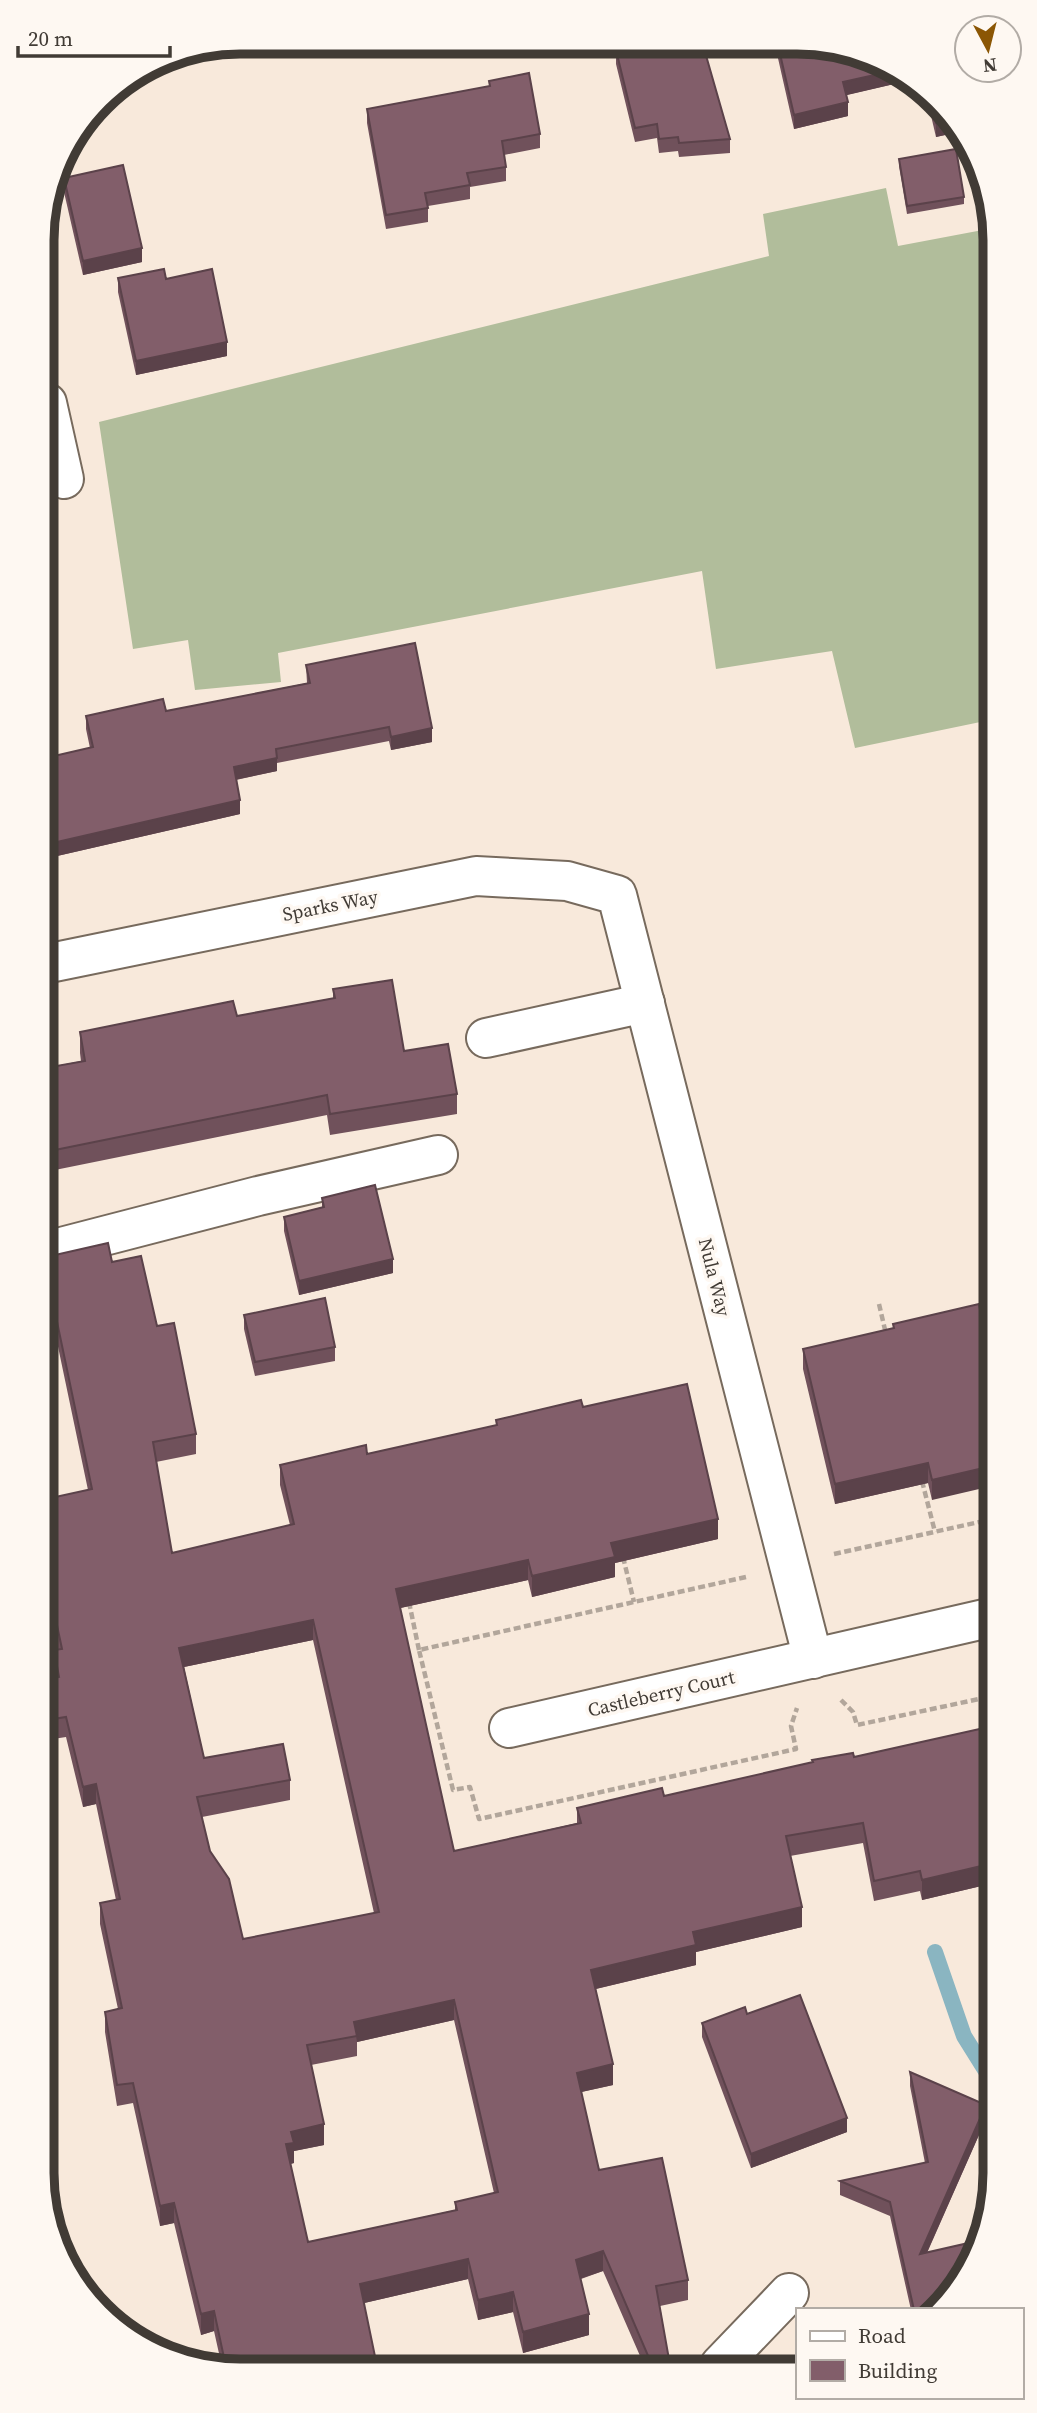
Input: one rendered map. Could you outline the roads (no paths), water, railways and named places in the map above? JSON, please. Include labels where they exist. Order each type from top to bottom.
[{"type":"street","points":[[55,436],[65,479]]},
{"type":"street","name":"Sparks Way","points":[[55,962],[477,876],[567,881],[617,895]]},
{"type":"street","name":"Nula Way","points":[[617,895],[813,1659]]},
{"type":"street","points":[[486,1038],[645,1003]]},
{"type":"street","points":[[54,1249],[258,1196],[438,1155]]},
{"type":"street","name":"Castleberry Court","points":[[509,1728],[982,1619]]},
{"type":"street","points":[[726,2359],[789,2293]]},
{"type":"waterway","points":[[935,1952],[964,2036],[982,2065]]}]
